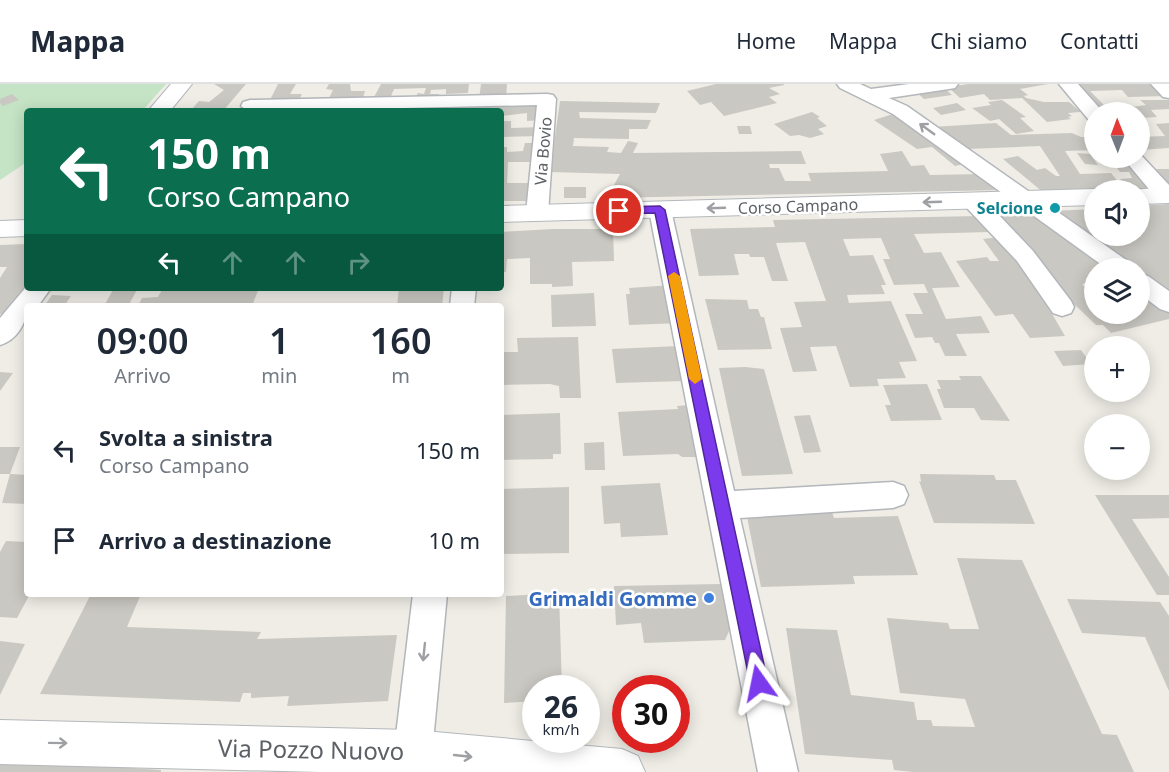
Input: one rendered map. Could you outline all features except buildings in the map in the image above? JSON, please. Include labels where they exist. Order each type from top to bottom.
[{"type":"main road","points":[[162,108],[182,84]]},
{"type":"main road","points":[[1150,196],[1168,195]]},
{"type":"main road","name":"Corso Campano","points":[[504,214],[1084,197]]},
{"type":"main road","points":[[0,229],[24,228]]},
{"type":"main road","name":"Via Pozzo Nuovo","points":[[0,742],[412,752],[621,772]]},
{"type":"street","points":[[846,84],[900,110],[1107,258]]},
{"type":"street","points":[[868,95],[949,84]]},
{"type":"street","points":[[1068,84],[1084,102]]},
{"type":"street","points":[[1160,84],[1169,93]]},
{"type":"street","name":"Via Bovio","points":[[250,106],[547,99],[537,213]]},
{"type":"street","points":[[1142,168],[1168,195]]},
{"type":"street","points":[[974,201],[1025,256],[1062,307]]},
{"type":"street","points":[[660,210],[778,772]]},
{"type":"street","points":[[1150,289],[1169,303]]},
{"type":"street","points":[[27,303],[37,291]]},
{"type":"street","points":[[0,336],[24,306]]},
{"type":"street","points":[[722,505],[893,495]]},
{"type":"street","points":[[412,752],[430,597]]},
{"type":"green space","points":[[0,84],[166,84],[145,108],[24,108],[24,164],[0,180]]},
{"type":"slow traffic","points":[[674,276],[695,379]]},
{"type":"place","name":"Selcione","points":[[1055,208]]},
{"type":"place","name":"Grimaldi Gomme","points":[[709,598]]},
{"type":"route","points":[[619,211],[660,210],[759,683]]}]
